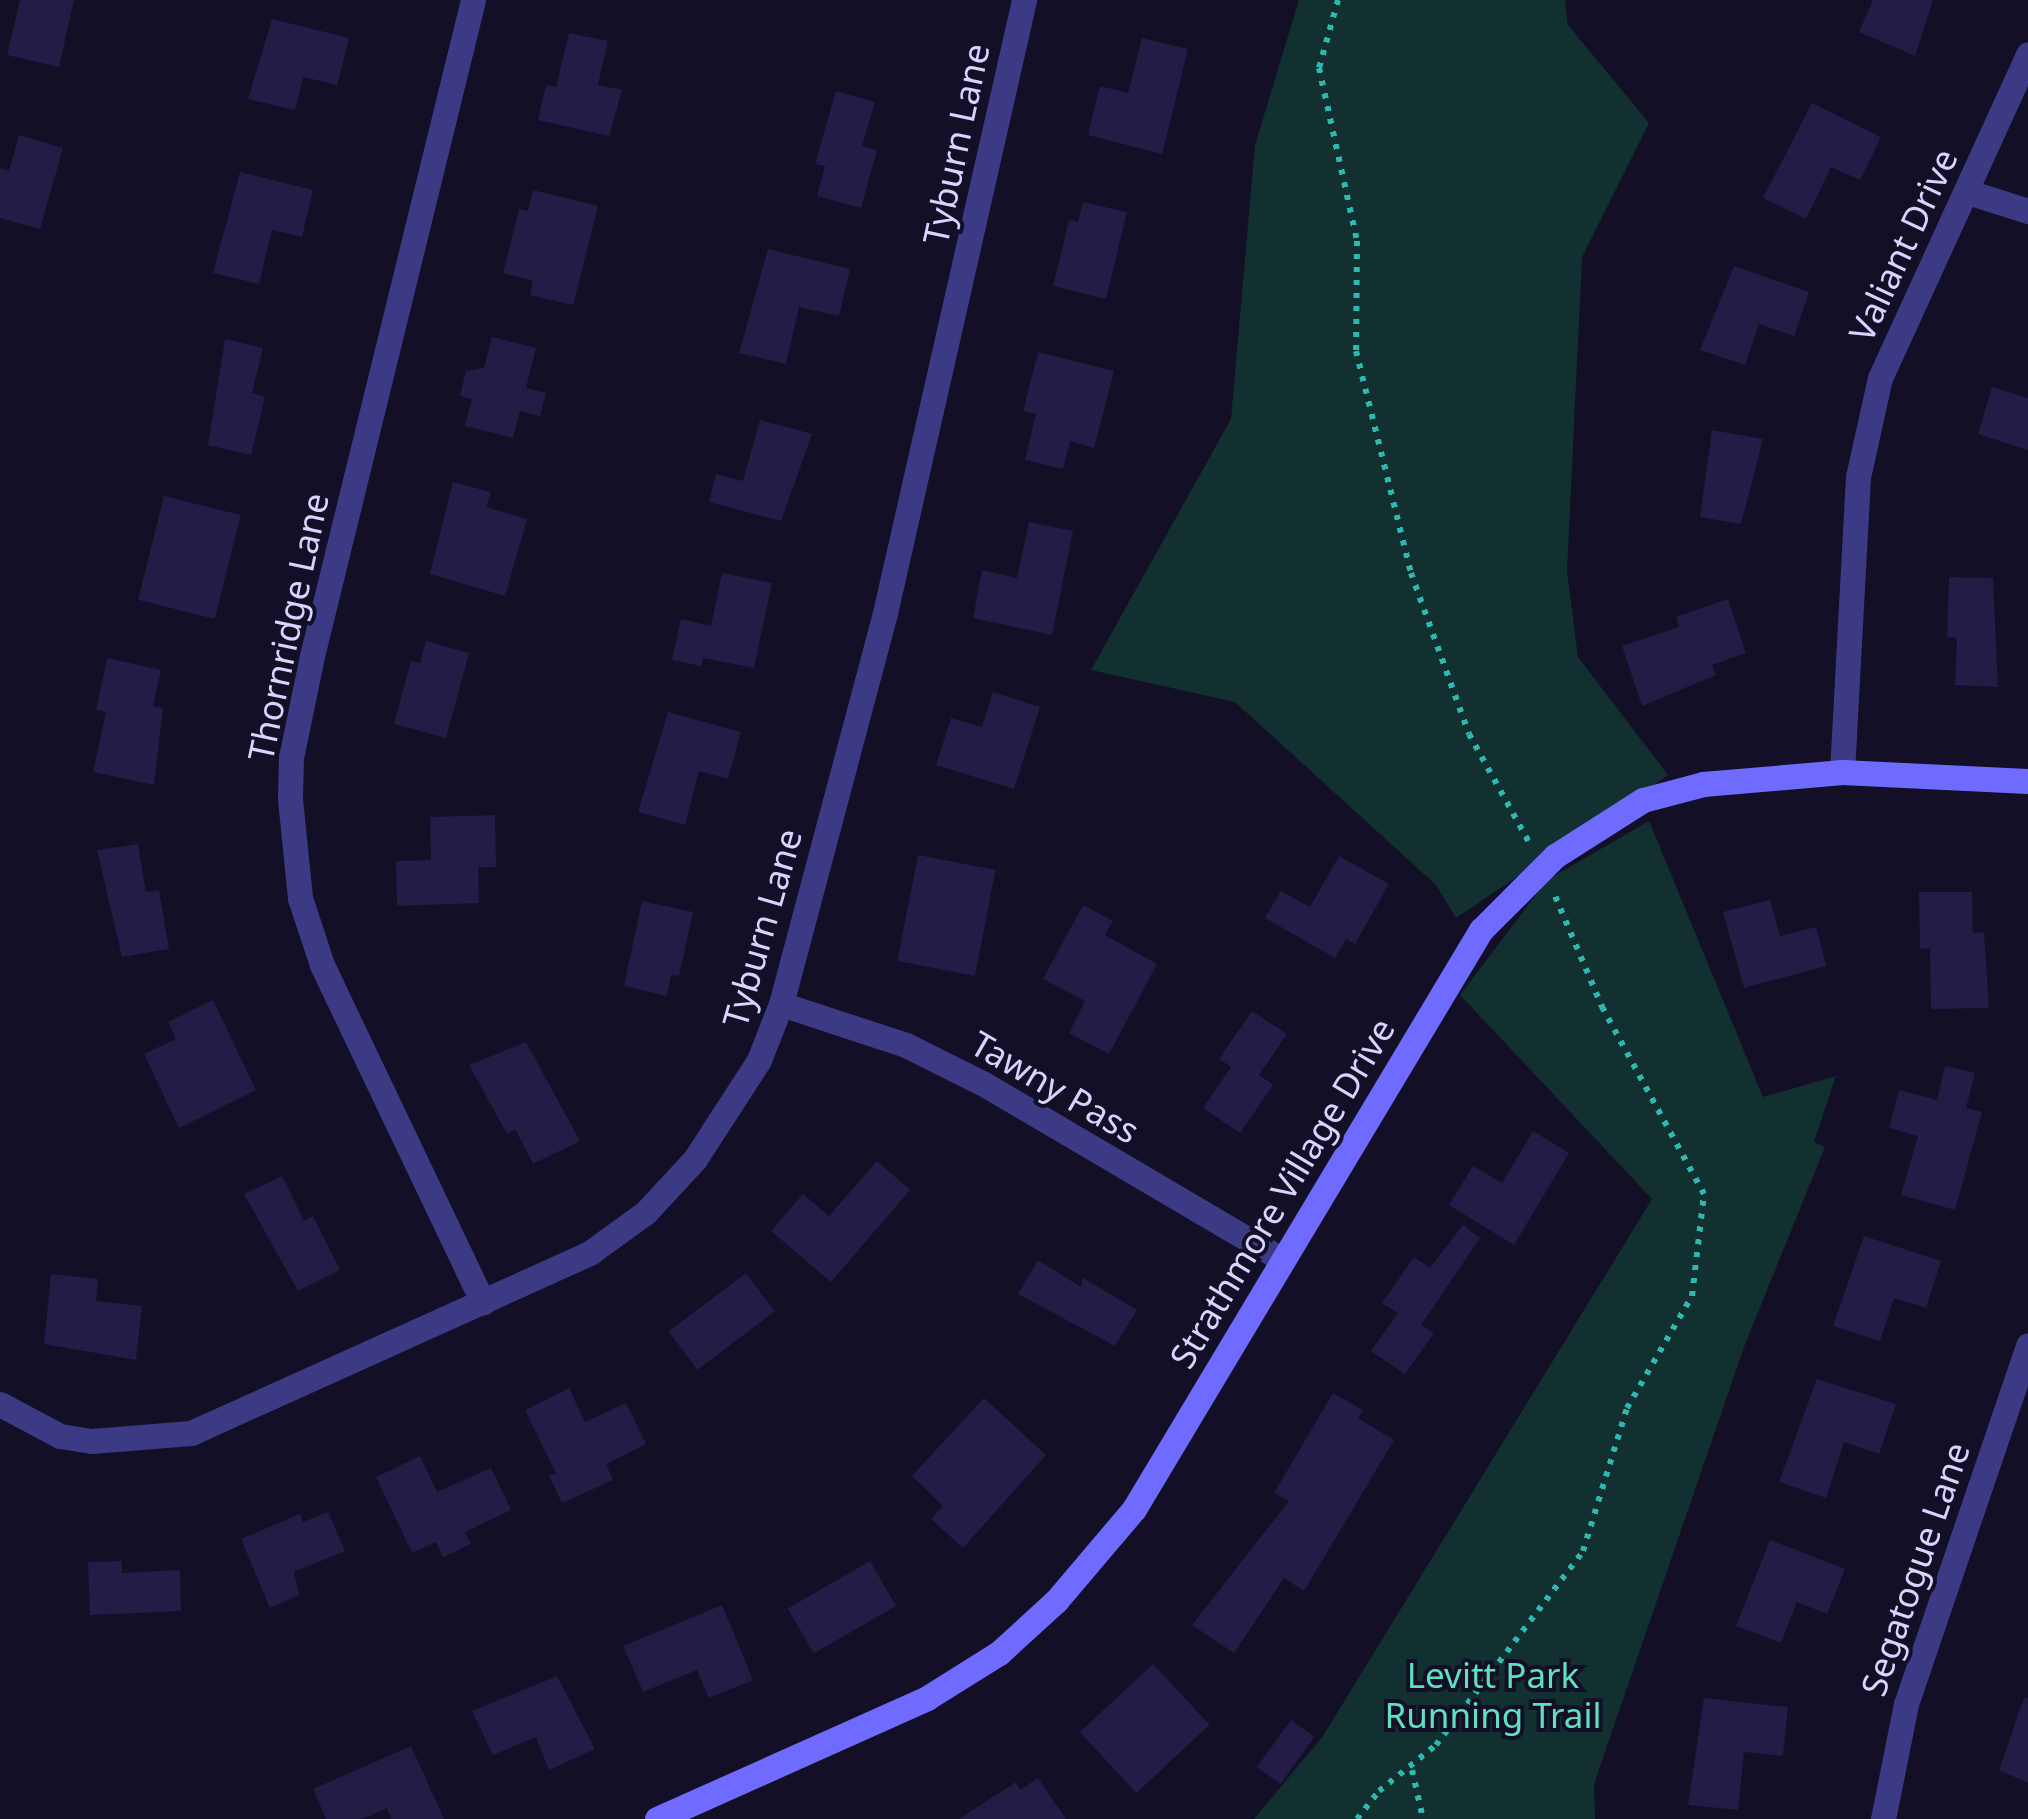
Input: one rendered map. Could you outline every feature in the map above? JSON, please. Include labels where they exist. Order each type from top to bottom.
[{"type":"street","name":"Thornridge Lane","points":[[473,0],[312,656],[291,758],[290,799],[300,898],[322,965],[483,1303]]},
{"type":"street","name":"Tyburn Lane","points":[[0,1404],[60,1436],[92,1441],[191,1432],[590,1252],[646,1212],[736,1101],[781,1004],[885,613],[1024,0]]},
{"type":"street","name":"Valiant Drive","points":[[1842,772],[1862,461],[1898,331],[1968,192],[2028,54]]},
{"type":"street","points":[[1968,192],[2028,211]]},
{"type":"street","name":"Strathmore Village Drive","points":[[658,1819],[927,1698],[999,1653],[1056,1601],[1134,1509],[1482,930],[1543,867],[1643,800],[1703,784],[1842,772],[2028,782]]},
{"type":"street","name":"Tawny Pass","points":[[781,1004],[906,1045],[984,1084],[1283,1260]]},
{"type":"street","name":"Segatogue Lane","points":[[1884,1819],[1906,1704],[2028,1345]]},
{"type":"path","points":[[1338,0],[1319,68],[1357,241],[1356,351],[1411,574],[1469,734],[1543,867],[1603,1010],[1704,1194],[1692,1296],[1627,1408],[1583,1551],[1412,1770],[1379,1792],[1357,1819]]},
{"type":"path","points":[[1412,1770],[1423,1819]]},
{"type":"green space","points":[[1299,0],[1565,0],[1568,25],[1649,123],[1582,257],[1567,571],[1578,657],[1668,775],[1456,918],[1436,885],[1235,702],[1091,670],[1231,419],[1255,145]]},
{"type":"green space","name":"Levitt Park Running Trail","points":[[1649,821],[1763,1097],[1836,1076],[1814,1142],[1825,1147],[1744,1347],[1594,1784],[1595,1819],[1254,1819],[1323,1736],[1652,1199],[1460,995],[1547,880]]},
{"type":"building","points":[[20,0],[74,0],[59,67],[7,55]]},
{"type":"building","points":[[1873,0],[1933,0],[1915,56],[1859,32]]},
{"type":"building","points":[[272,19],[349,38],[337,85],[303,77],[295,110],[248,99]]},
{"type":"building","points":[[569,33],[608,41],[598,85],[622,90],[609,136],[538,120],[546,85],[556,87]]},
{"type":"building","points":[[1142,38],[1188,49],[1162,154],[1088,135],[1100,86],[1128,93]]},
{"type":"building","points":[[836,91],[875,102],[862,146],[877,150],[861,208],[817,196],[825,166],[815,164]]},
{"type":"building","points":[[1812,103],[1881,137],[1860,180],[1831,167],[1806,219],[1763,198]]},
{"type":"building","points":[[19,135],[63,148],[40,229],[0,218],[0,168],[9,171]]},
{"type":"building","points":[[240,172],[313,190],[302,237],[272,230],[259,284],[213,273]]},
{"type":"building","points":[[533,190],[598,206],[573,305],[530,295],[533,281],[503,273],[519,209],[528,211]]},
{"type":"building","points":[[1083,202],[1127,212],[1106,299],[1053,286],[1069,220],[1078,222]]},
{"type":"building","points":[[768,249],[850,269],[839,316],[799,307],[786,364],[739,353]]},
{"type":"building","points":[[1734,266],[1809,292],[1794,336],[1759,324],[1745,365],[1700,350]]},
{"type":"building","points":[[492,337],[536,348],[526,388],[546,393],[540,416],[520,411],[513,438],[465,426],[472,399],[460,396],[466,371],[484,368]]},
{"type":"building","points":[[225,339],[263,348],[252,393],[265,397],[251,455],[208,445]]},
{"type":"building","points":[[1038,352],[1114,371],[1094,448],[1070,441],[1063,469],[1025,460],[1036,414],[1023,411]]},
{"type":"building","points":[[1992,387],[2028,398],[2028,450],[1978,434]]},
{"type":"building","points":[[760,420],[812,434],[781,521],[709,502],[716,474],[743,481]]},
{"type":"building","points":[[1712,430],[1763,439],[1741,524],[1700,517]]},
{"type":"building","points":[[453,482],[491,492],[486,507],[527,519],[505,596],[430,574]]},
{"type":"building","points":[[164,496],[241,515],[215,619],[138,600]]},
{"type":"building","points":[[1029,522],[1073,531],[1052,635],[973,618],[982,570],[1017,578]]},
{"type":"building","points":[[722,573],[772,583],[754,668],[703,658],[701,666],[672,660],[681,619],[711,626]]},
{"type":"building","points":[[1949,577],[1993,578],[1998,687],[1955,685],[1957,638],[1947,637]]},
{"type":"building","points":[[1728,599],[1746,653],[1712,665],[1716,675],[1642,706],[1622,646],[1679,627],[1676,617]]},
{"type":"building","points":[[426,641],[469,653],[446,738],[394,724],[411,661],[420,663]]},
{"type":"building","points":[[107,658],[161,670],[153,706],[163,708],[154,785],[93,772],[106,712],[96,710]]},
{"type":"building","points":[[993,692],[1040,707],[1014,789],[936,765],[951,718],[982,727]]},
{"type":"building","points":[[668,712],[741,732],[728,779],[699,771],[685,825],[638,812]]},
{"type":"building","points":[[495,815],[496,867],[478,867],[479,903],[397,906],[396,861],[431,860],[430,817]]},
{"type":"building","points":[[138,844],[146,892],[159,890],[169,949],[122,957],[97,850]]},
{"type":"building","points":[[918,855],[996,870],[975,976],[897,961]]},
{"type":"building","points":[[1339,856],[1389,884],[1355,944],[1346,939],[1335,958],[1265,918],[1281,891],[1310,907]]},
{"type":"building","points":[[1919,892],[1972,892],[1973,933],[1984,932],[1989,1008],[1931,1009],[1930,948],[1920,949]]},
{"type":"building","points":[[1770,900],[1780,936],[1816,927],[1826,966],[1744,988],[1723,912]]},
{"type":"building","points":[[642,901],[693,912],[679,976],[671,975],[667,996],[624,986]]},
{"type":"building","points":[[1083,905],[1113,921],[1105,935],[1157,964],[1109,1054],[1069,1033],[1085,1001],[1043,979]]},
{"type":"building","points":[[213,1000],[256,1090],[179,1128],[144,1054],[176,1039],[168,1022]]},
{"type":"building","points":[[1252,1011],[1287,1034],[1259,1075],[1273,1085],[1240,1133],[1203,1108],[1231,1067],[1219,1059]]},
{"type":"building","points":[[526,1042],[580,1141],[533,1164],[515,1129],[507,1134],[469,1065]]},
{"type":"building","points":[[1945,1066],[1975,1073],[1966,1108],[1982,1112],[1955,1210],[1901,1195],[1918,1136],[1889,1128],[1899,1090],[1937,1100]]},
{"type":"building","points":[[1533,1131],[1569,1153],[1514,1245],[1449,1205],[1473,1166],[1502,1183]]},
{"type":"building","points":[[877,1161],[910,1190],[831,1282],[771,1231],[803,1194],[829,1216]]},
{"type":"building","points":[[282,1176],[304,1221],[313,1216],[340,1270],[298,1291],[244,1194]]},
{"type":"building","points":[[1463,1225],[1480,1238],[1421,1325],[1434,1333],[1405,1374],[1371,1351],[1398,1313],[1382,1303],[1414,1257],[1430,1268]]},
{"type":"building","points":[[1864,1236],[1941,1261],[1926,1308],[1894,1298],[1880,1341],[1833,1326]]},
{"type":"building","points":[[1038,1260],[1081,1287],[1083,1278],[1137,1310],[1115,1346],[1018,1294]]},
{"type":"building","points":[[746,1273],[775,1311],[697,1370],[669,1331]]},
{"type":"building","points":[[51,1274],[98,1279],[96,1301],[142,1306],[136,1360],[44,1344]]},
{"type":"building","points":[[1817,1379],[1896,1404],[1879,1454],[1844,1442],[1826,1498],[1779,1482]]},
{"type":"building","points":[[569,1388],[585,1422],[626,1403],[646,1444],[606,1464],[613,1480],[562,1503],[549,1476],[556,1473],[525,1410]]},
{"type":"building","points":[[1333,1393],[1363,1410],[1358,1418],[1394,1440],[1304,1591],[1284,1578],[1234,1653],[1192,1625],[1289,1501],[1274,1493]]},
{"type":"building","points":[[984,1398],[1046,1455],[963,1548],[931,1519],[943,1506],[912,1476]]},
{"type":"building","points":[[420,1456],[437,1492],[491,1468],[511,1510],[465,1532],[471,1544],[443,1557],[436,1542],[412,1553],[376,1477]]},
{"type":"building","points":[[328,1512],[345,1551],[294,1572],[299,1595],[270,1608],[241,1539],[300,1514],[303,1522]]},
{"type":"building","points":[[1770,1540],[1845,1569],[1827,1614],[1797,1602],[1781,1643],[1736,1626]]},
{"type":"building","points":[[122,1561],[122,1573],[180,1570],[181,1611],[90,1615],[88,1562]]},
{"type":"building","points":[[870,1561],[896,1606],[814,1654],[788,1608]]},
{"type":"building","points":[[722,1605],[753,1680],[709,1698],[697,1670],[643,1692],[623,1646]]},
{"type":"building","points":[[1153,1664],[1210,1725],[1136,1793],[1080,1732]]},
{"type":"building","points":[[557,1676],[595,1749],[549,1770],[536,1737],[493,1755],[472,1711]]},
{"type":"building","points":[[1704,1698],[1788,1707],[1783,1756],[1744,1752],[1738,1810],[1688,1805]]},
{"type":"building","points":[[2024,1698],[2028,1698],[2028,1783],[1999,1770]]},
{"type":"building","points":[[1291,1720],[1314,1737],[1280,1784],[1257,1767]]},
{"type":"building","points":[[411,1746],[444,1819],[391,1819],[387,1808],[362,1819],[326,1819],[313,1789]]},
{"type":"building","points":[[1038,1778],[1066,1819],[959,1819],[1016,1782],[1020,1790]]}]
